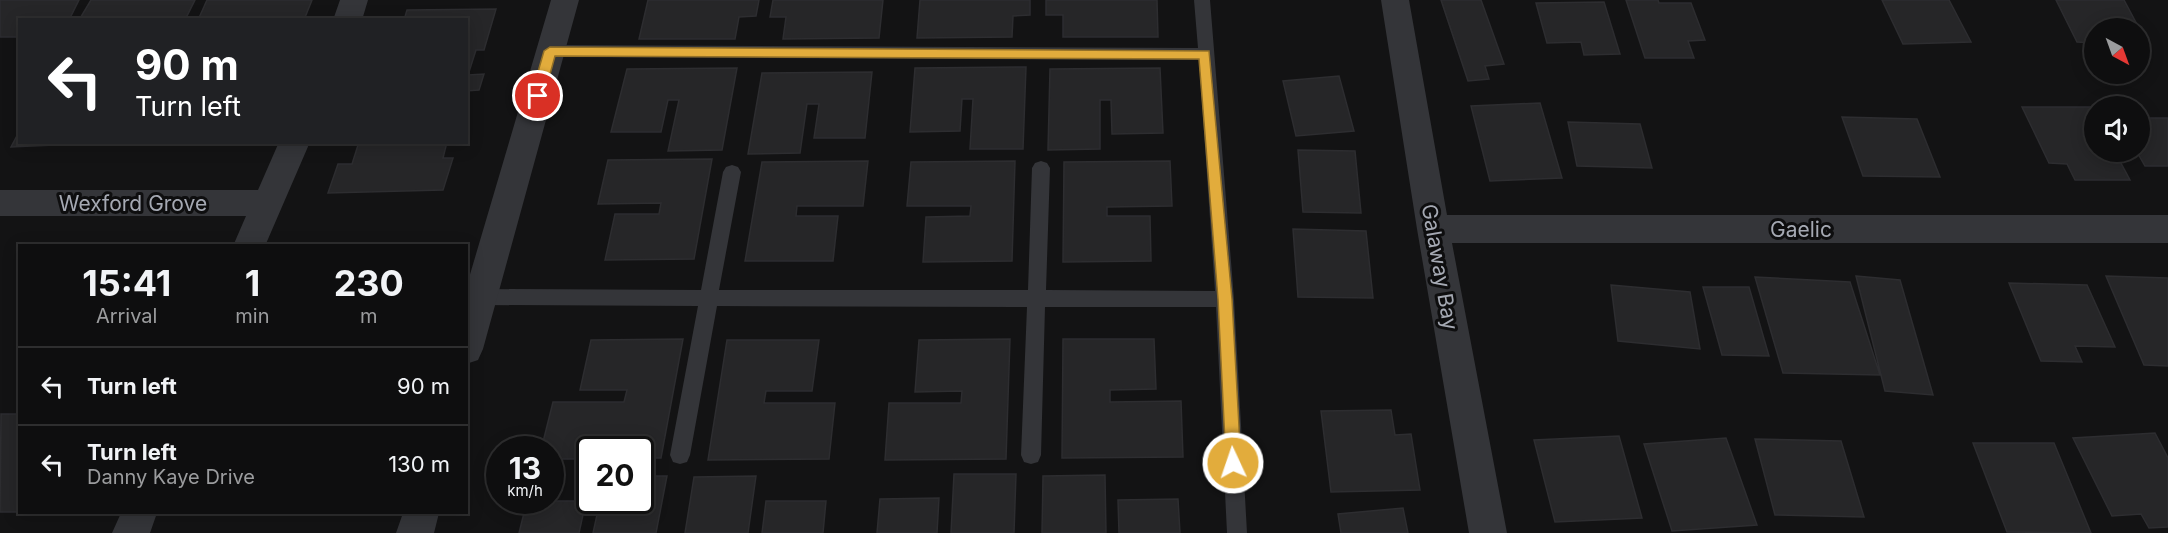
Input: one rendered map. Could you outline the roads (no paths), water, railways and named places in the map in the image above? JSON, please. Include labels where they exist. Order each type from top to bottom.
[{"type":"street","points":[[348,18],[354,0]]},
{"type":"street","points":[[468,342],[565,0]]},
{"type":"street","name":"Galaway Bay","points":[[1395,0],[1433,229],[1488,533]]},
{"type":"street","points":[[250,244],[294,144]]},
{"type":"street","name":"Wexford Grove","points":[[0,203],[266,203]]},
{"type":"street","name":"Gaelic","points":[[1433,229],[2168,229]]},
{"type":"street","points":[[131,533],[139,514]]},
{"type":"street","points":[[415,533],[421,514]]},
{"type":"lane","points":[[1202,0],[1225,299],[1237,533]]},
{"type":"lane","points":[[550,51],[1205,54]]},
{"type":"lane","points":[[1031,455],[1041,168]]},
{"type":"lane","points":[[680,455],[732,172]]},
{"type":"lane","points":[[481,297],[1225,299]]}]
